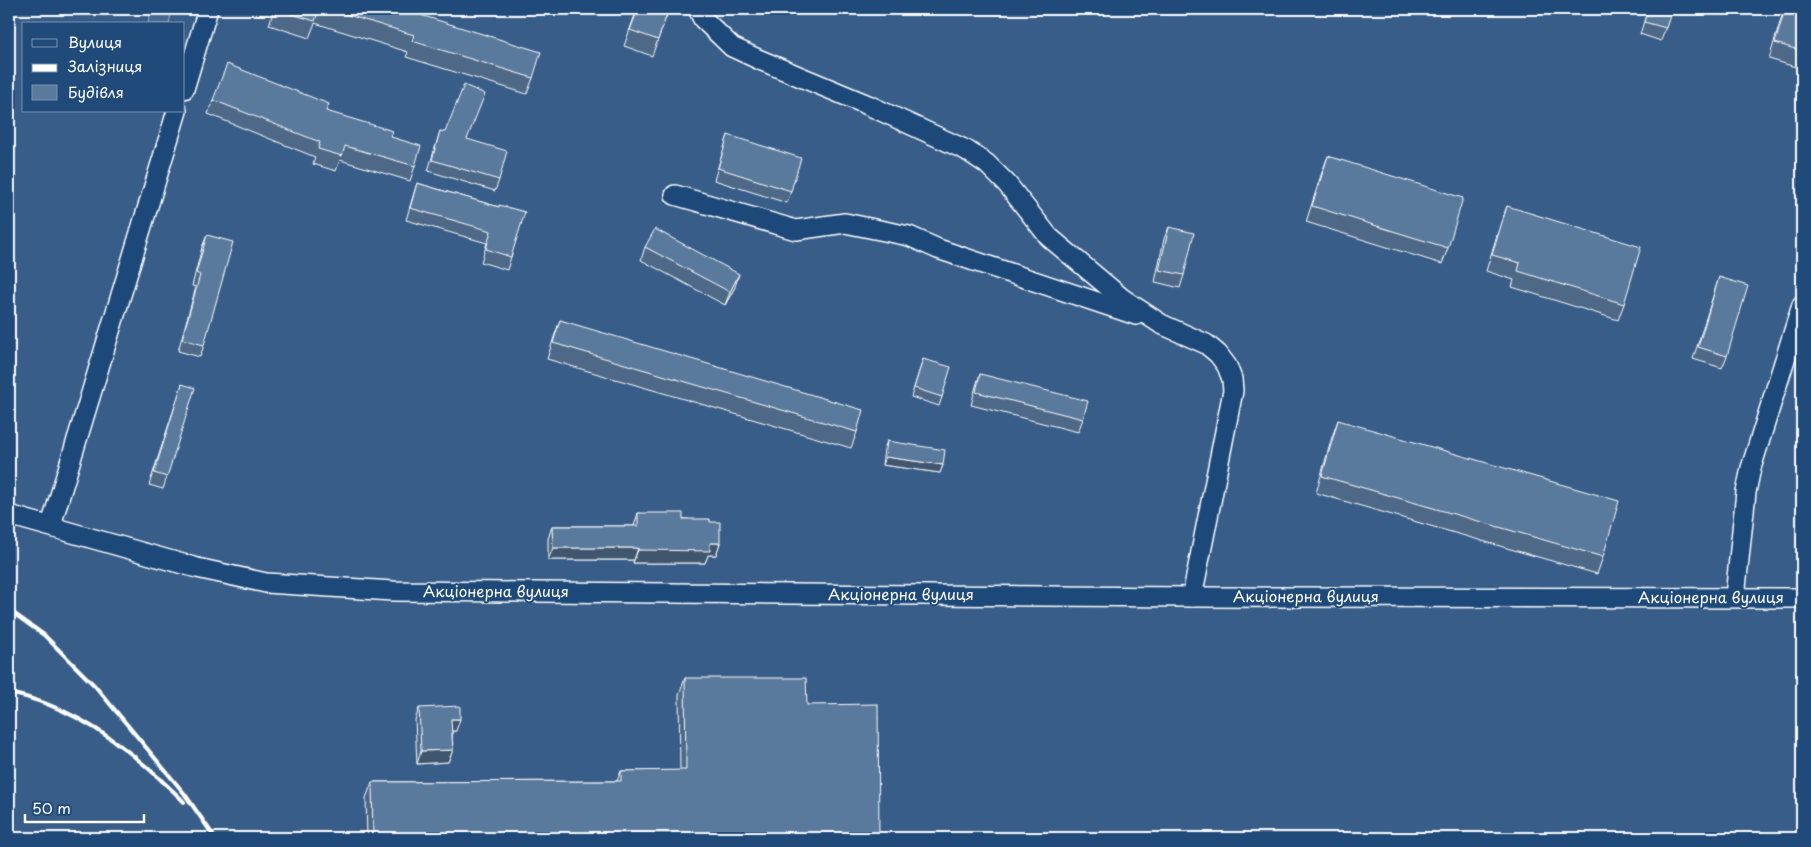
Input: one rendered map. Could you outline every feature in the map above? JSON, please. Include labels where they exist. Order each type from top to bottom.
[{"type":"street","points":[[185,86],[208,9]]},
{"type":"street","points":[[698,9],[703,20],[732,47],[877,109],[966,150],[987,164],[1007,184],[1049,237],[1123,299],[1161,324]]},
{"type":"street","points":[[51,525],[177,112]]},
{"type":"street","points":[[675,195],[796,230],[845,223],[909,236],[938,248],[1161,324],[1206,344],[1218,354],[1227,366],[1232,380],[1233,391],[1192,597]]},
{"type":"street","points":[[1735,597],[1746,492],[1751,468],[1802,305]]},
{"type":"street","name":"Акціонерна вулиця","points":[[9,515],[51,525],[197,568],[266,583],[393,591],[1192,597],[1802,598]]},
{"type":"shaded area","points":[[9,9],[1802,9],[1802,838],[9,838]]},
{"type":"shaded area","points":[[151,9],[172,9],[169,22],[148,22]]},
{"type":"building","points":[[275,9],[319,9],[315,21]]},
{"type":"building","points":[[328,9],[401,9],[541,52],[533,78],[412,41],[414,35]]},
{"type":"building","points":[[638,9],[669,9],[658,40],[630,30]]},
{"type":"building","points":[[1648,9],[1672,9],[1666,28],[1644,22]]},
{"type":"building","points":[[1785,9],[1802,9],[1802,51],[1775,43]]},
{"type":"building","points":[[227,64],[329,104],[326,111],[393,131],[391,137],[421,146],[415,166],[345,146],[342,156],[318,149],[320,142],[213,100]]},
{"type":"building","points":[[464,85],[485,94],[467,139],[507,151],[499,180],[432,160],[440,131],[445,132]]},
{"type":"building","points":[[728,135],[801,158],[791,191],[718,168]]},
{"type":"building","points":[[1328,156],[1463,198],[1448,248],[1312,206]]},
{"type":"building","points":[[417,183],[499,207],[499,205],[525,212],[511,257],[486,249],[491,231],[410,208]]},
{"type":"building","points":[[1507,206],[1641,247],[1624,304],[1518,271],[1520,263],[1492,255]]},
{"type":"building","points":[[1169,227],[1194,233],[1184,275],[1159,270]]},
{"type":"building","points":[[655,229],[739,274],[730,292],[645,247]]},
{"type":"building","points":[[207,235],[233,242],[204,345],[182,339],[200,275],[196,273]]},
{"type":"building","points":[[1719,277],[1748,286],[1727,356],[1698,347]]},
{"type":"building","points":[[560,320],[863,410],[857,432],[553,343]]},
{"type":"building","points":[[923,359],[951,367],[942,397],[914,388]]},
{"type":"building","points":[[980,374],[1088,401],[1083,419],[976,392]]},
{"type":"building","points":[[182,384],[195,388],[167,477],[154,473]]},
{"type":"building","points":[[1338,420],[1619,501],[1603,557],[1322,476]]},
{"type":"building","points":[[887,441],[945,450],[943,465],[885,457]]},
{"type":"building","points":[[638,513],[683,513],[683,519],[710,519],[710,522],[720,522],[720,543],[710,543],[710,551],[638,550],[638,548],[553,548],[552,526],[638,526]]},
{"type":"building","points":[[685,678],[806,678],[807,705],[878,704],[879,838],[373,838],[372,782],[621,781],[621,771],[686,770]]},
{"type":"building","points":[[460,706],[460,719],[451,719],[453,750],[421,751],[419,708]]},
{"type":"railway","points":[[9,610],[44,635],[95,686],[184,793],[215,838]]},
{"type":"railway","points":[[9,693],[51,705],[90,725],[126,750],[184,802]]}]
